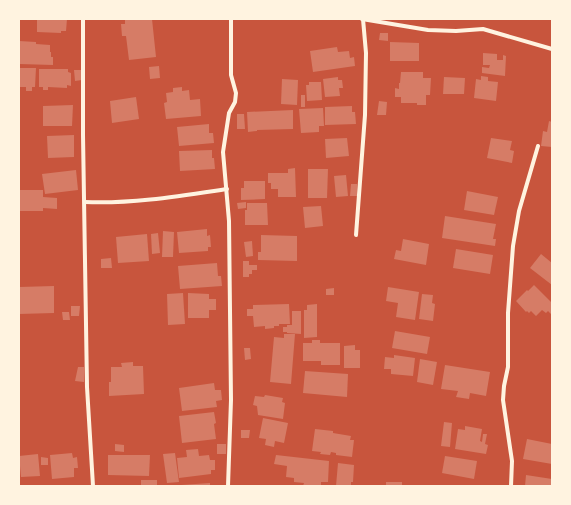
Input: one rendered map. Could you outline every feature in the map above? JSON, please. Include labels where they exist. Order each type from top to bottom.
[{"type":"street","points":[[83,19],[83,135],[87,387],[94,486]]},
{"type":"street","points":[[228,486],[231,400],[229,221],[223,152],[229,112],[235,102],[236,93],[232,75],[230,19]]},
{"type":"street","points":[[356,235],[365,115],[366,53],[363,19],[428,30],[456,31],[483,29],[551,47]]},
{"type":"street","points":[[511,486],[512,461],[503,400],[508,367],[508,313],[512,253],[519,211],[538,146]]},
{"type":"street","points":[[85,202],[108,203],[141,200],[227,189]]},
{"type":"building","points":[[37,19],[67,19],[66,31],[61,31],[61,33],[37,32]]},
{"type":"building","points":[[125,19],[152,19],[156,57],[129,60],[126,36],[122,36],[121,24],[125,24]]},
{"type":"building","points":[[380,33],[388,33],[388,41],[379,40]]},
{"type":"building","points":[[19,41],[50,45],[53,65],[19,64]]},
{"type":"building","points":[[390,42],[419,43],[419,61],[390,61]]},
{"type":"building","points":[[337,47],[338,52],[349,51],[350,58],[354,57],[355,66],[313,72],[310,51]]},
{"type":"building","points":[[483,53],[497,54],[497,60],[503,60],[503,55],[506,56],[505,76],[482,73],[482,67],[489,68],[490,65],[483,65]]},
{"type":"building","points":[[159,66],[160,78],[150,79],[149,67]]},
{"type":"building","points":[[19,68],[36,68],[35,87],[32,87],[32,91],[26,91],[26,87],[19,87]]},
{"type":"building","points":[[39,69],[68,69],[68,72],[71,73],[71,86],[67,85],[67,88],[48,87],[48,90],[43,90],[43,87],[39,87]]},
{"type":"building","points":[[74,70],[81,70],[82,80],[75,81]]},
{"type":"building","points":[[401,72],[423,72],[423,78],[431,78],[430,95],[426,95],[426,105],[417,105],[417,103],[401,103],[401,97],[395,97],[395,88],[399,89]]},
{"type":"building","points":[[481,76],[488,77],[488,81],[498,82],[496,101],[474,98],[476,79],[481,80]]},
{"type":"building","points":[[338,77],[338,80],[342,80],[343,88],[339,88],[340,96],[325,97],[323,79]]},
{"type":"building","points":[[444,77],[465,78],[464,94],[443,94]]},
{"type":"building","points":[[282,79],[298,80],[297,105],[281,104]]},
{"type":"building","points":[[309,82],[321,82],[322,100],[307,101],[306,85],[309,85]]},
{"type":"building","points":[[182,87],[182,91],[189,90],[190,100],[200,99],[201,116],[166,119],[164,103],[167,102],[166,93],[173,92],[173,88]]},
{"type":"building","points":[[301,95],[305,95],[305,107],[301,107]]},
{"type":"building","points":[[136,97],[139,119],[112,123],[110,101]]},
{"type":"building","points":[[379,101],[387,102],[386,115],[377,115]]},
{"type":"building","points":[[73,105],[72,126],[43,126],[43,106]]},
{"type":"building","points":[[352,106],[352,112],[355,112],[356,124],[325,125],[325,107]]},
{"type":"building","points":[[323,108],[324,126],[319,126],[319,132],[301,133],[299,109]]},
{"type":"building","points":[[293,110],[293,129],[257,130],[248,132],[247,112]]},
{"type":"building","points":[[237,114],[244,114],[245,129],[237,129]]},
{"type":"building","points":[[549,121],[552,122],[552,147],[541,146],[543,131],[547,132]]},
{"type":"building","points":[[209,124],[209,133],[213,133],[214,143],[179,146],[177,127]]},
{"type":"building","points":[[74,135],[74,157],[48,158],[47,136]]},
{"type":"building","points":[[347,138],[349,156],[326,158],[325,139]]},
{"type":"building","points":[[491,138],[512,141],[510,150],[514,151],[512,163],[487,158]]},
{"type":"building","points":[[212,150],[212,158],[214,158],[215,169],[180,171],[179,151]]},
{"type":"building","points":[[295,168],[296,197],[278,197],[278,189],[271,189],[271,183],[268,183],[268,173],[288,173],[288,169]]},
{"type":"building","points":[[308,169],[328,169],[327,198],[308,198]]},
{"type":"building","points":[[76,170],[78,190],[45,194],[42,174]]},
{"type":"building","points":[[346,175],[348,196],[336,197],[334,176]]},
{"type":"building","points":[[244,181],[265,181],[265,199],[241,200],[241,188],[244,188]]},
{"type":"building","points":[[351,184],[357,184],[357,196],[350,196]]},
{"type":"building","points":[[19,190],[43,190],[43,197],[57,198],[57,209],[43,208],[43,211],[19,211]]},
{"type":"building","points":[[467,191],[498,197],[494,215],[464,210]]},
{"type":"building","points":[[246,202],[246,208],[238,209],[237,203]]},
{"type":"building","points":[[247,203],[267,203],[268,225],[245,225],[245,210],[247,210]]},
{"type":"building","points":[[321,206],[323,226],[305,228],[303,207]]},
{"type":"building","points":[[445,216],[496,224],[493,239],[496,239],[495,246],[442,238]]},
{"type":"building","points":[[207,229],[207,236],[210,235],[211,247],[208,247],[208,251],[179,253],[177,232]]},
{"type":"building","points":[[163,231],[174,232],[173,257],[162,257]]},
{"type":"building","points":[[158,233],[160,253],[152,254],[151,234]]},
{"type":"building","points":[[147,234],[149,261],[118,263],[116,237]]},
{"type":"building","points":[[261,235],[297,236],[297,261],[258,260],[258,252],[261,252]]},
{"type":"building","points":[[403,239],[429,244],[426,265],[394,259],[396,250],[401,251]]},
{"type":"building","points":[[252,241],[253,256],[246,257],[244,242]]},
{"type":"building","points":[[456,249],[493,255],[490,274],[453,268]]},
{"type":"building","points":[[541,254],[552,263],[552,285],[530,268]]},
{"type":"building","points":[[111,258],[112,268],[101,268],[101,259]]},
{"type":"building","points":[[243,261],[249,261],[249,265],[257,265],[257,270],[252,270],[252,274],[249,274],[249,277],[243,277]]},
{"type":"building","points":[[217,263],[218,276],[221,276],[222,286],[180,289],[178,266]]},
{"type":"building","points":[[534,285],[552,303],[551,314],[548,311],[546,313],[542,310],[536,316],[531,311],[529,313],[527,311],[526,312],[516,301]]},
{"type":"building","points":[[54,286],[54,313],[19,314],[19,287]]},
{"type":"building","points":[[388,287],[419,292],[415,320],[396,317],[398,303],[386,301]]},
{"type":"building","points":[[334,288],[334,295],[326,295],[326,289]]},
{"type":"building","points":[[183,293],[185,324],[168,325],[167,294]]},
{"type":"building","points":[[188,293],[209,294],[209,299],[216,299],[216,310],[209,310],[209,318],[188,318]]},
{"type":"building","points":[[422,294],[433,295],[432,303],[435,304],[433,321],[419,319]]},
{"type":"building","points":[[289,304],[290,324],[279,324],[279,326],[274,326],[274,328],[265,329],[265,326],[254,327],[253,316],[247,316],[247,309],[253,309],[253,305]]},
{"type":"building","points":[[317,304],[317,337],[304,338],[304,310],[307,310],[307,305]]},
{"type":"building","points":[[71,306],[80,306],[79,316],[71,316]]},
{"type":"building","points":[[292,311],[301,311],[301,334],[283,332],[283,327],[292,325]]},
{"type":"building","points":[[62,312],[69,312],[70,320],[63,320]]},
{"type":"building","points":[[395,331],[430,337],[427,354],[392,348]]},
{"type":"building","points":[[284,334],[295,334],[291,384],[270,382],[274,337],[284,338]]},
{"type":"building","points":[[312,340],[320,340],[320,343],[340,343],[340,365],[321,365],[321,361],[303,361],[303,343],[312,343]]},
{"type":"building","points":[[355,345],[355,350],[360,350],[360,368],[344,368],[344,346]]},
{"type":"building","points":[[244,348],[250,348],[251,359],[245,360]]},
{"type":"building","points":[[394,355],[415,358],[413,376],[391,374],[391,369],[384,369],[385,357],[394,358]]},
{"type":"building","points":[[420,359],[437,362],[433,385],[417,382]]},
{"type":"building","points":[[133,362],[133,366],[143,366],[144,394],[109,396],[111,367],[122,367],[121,363]]},
{"type":"building","points":[[445,365],[490,372],[486,396],[470,393],[469,399],[456,397],[458,391],[441,389]]},
{"type":"building","points":[[78,367],[84,367],[84,382],[75,381]]},
{"type":"building","points":[[305,371],[348,374],[347,397],[303,393]]},
{"type":"building","points":[[214,383],[215,390],[221,390],[222,400],[216,401],[217,407],[182,411],[179,388]]},
{"type":"building","points":[[265,395],[283,398],[282,402],[285,403],[283,419],[258,415],[257,406],[253,405],[255,396],[264,397]]},
{"type":"building","points":[[214,412],[216,439],[182,443],[179,416]]},
{"type":"building","points":[[263,418],[288,423],[284,443],[275,441],[274,447],[265,445],[266,439],[259,438]]},
{"type":"building","points":[[444,422],[452,423],[450,447],[441,446]]},
{"type":"building","points":[[465,426],[482,429],[480,441],[482,442],[483,434],[487,434],[485,444],[488,445],[486,454],[455,449],[458,429],[465,430]]},
{"type":"building","points":[[315,429],[333,431],[333,433],[351,436],[350,440],[354,440],[352,457],[336,455],[336,453],[331,452],[330,455],[312,451]]},
{"type":"building","points":[[241,430],[250,430],[249,438],[241,438]]},
{"type":"building","points":[[527,439],[552,444],[552,464],[523,459]]},
{"type":"building","points":[[115,444],[124,445],[124,452],[115,451]]},
{"type":"building","points":[[217,444],[226,444],[226,454],[217,454]]},
{"type":"building","points":[[198,449],[199,456],[209,455],[210,460],[215,460],[215,470],[211,470],[211,474],[179,478],[177,458],[187,457],[186,450]]},
{"type":"building","points":[[72,453],[73,458],[77,457],[78,468],[74,468],[74,477],[52,479],[50,455]]},
{"type":"building","points":[[175,453],[179,482],[167,483],[163,454]]},
{"type":"building","points":[[38,454],[40,476],[21,477],[19,456]]},
{"type":"building","points":[[108,455],[150,455],[149,476],[108,475]]},
{"type":"building","points":[[276,455],[329,461],[328,482],[321,482],[321,485],[324,486],[303,486],[304,483],[294,482],[294,478],[286,477],[287,466],[274,464]]},
{"type":"building","points":[[445,456],[477,461],[474,479],[442,473]]},
{"type":"building","points":[[41,457],[48,458],[48,465],[41,465]]},
{"type":"building","points":[[338,463],[354,465],[353,482],[351,482],[351,486],[336,486]]},
{"type":"building","points":[[526,475],[552,479],[552,486],[525,486]]},
{"type":"building","points":[[141,480],[157,480],[157,486],[141,486]]},
{"type":"building","points":[[386,482],[402,482],[402,486],[386,486]]},
{"type":"building","points":[[210,483],[210,486],[181,486],[181,485]]}]
